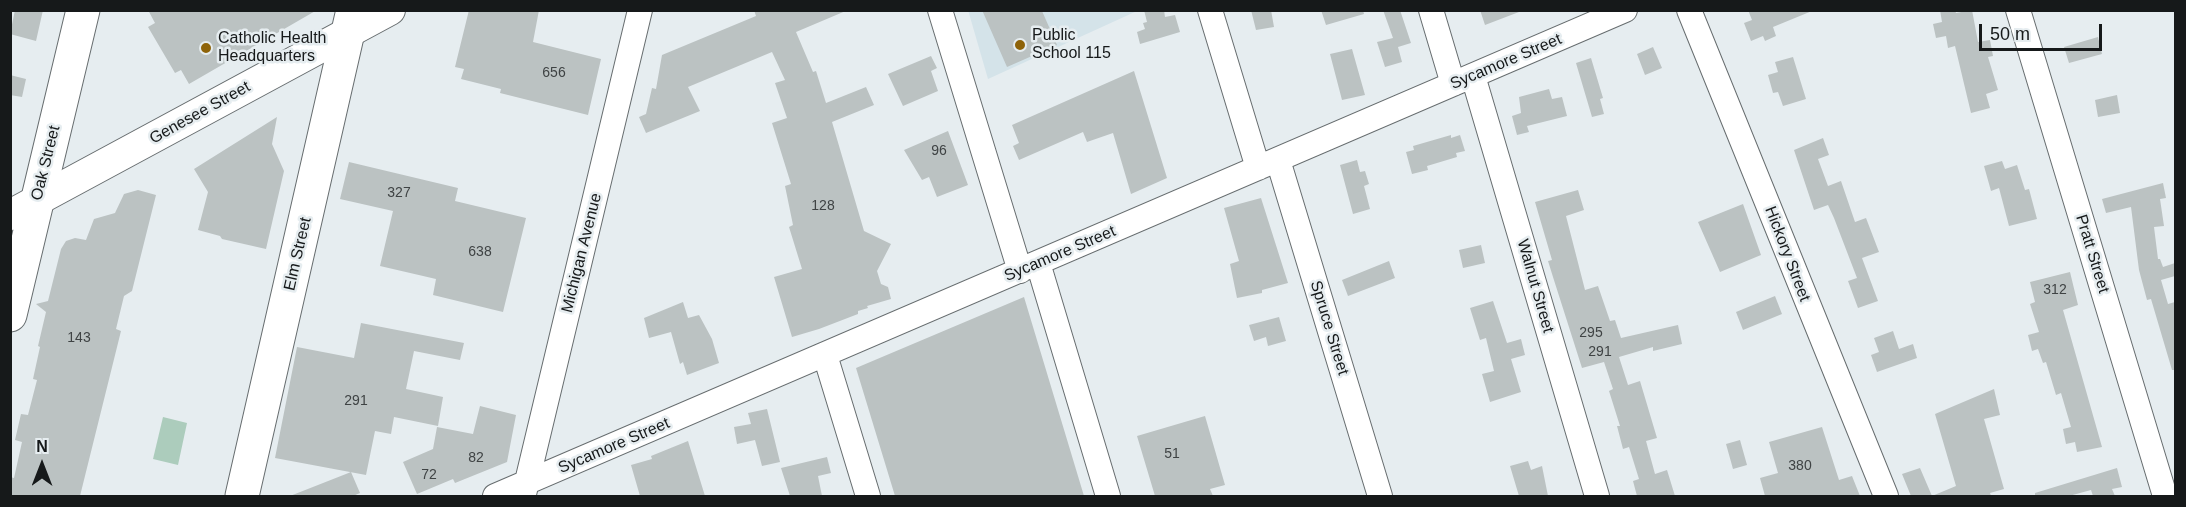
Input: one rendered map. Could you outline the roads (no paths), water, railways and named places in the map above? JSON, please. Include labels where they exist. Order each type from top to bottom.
[{"type":"highway","name":"Oak Street","points":[[10,315],[24,208],[83,10]]},
{"type":"highway","name":"Elm Street","points":[[242,496],[350,22]]},
{"type":"main road","name":"Genesee Street","points":[[24,208],[350,22],[390,10]]},
{"type":"street","name":"Michigan Avenue","points":[[525,490],[640,10]]},
{"type":"street","points":[[940,10],[1108,496]]},
{"type":"street","name":"Spruce Street","points":[[1210,10],[1268,164],[1380,496]]},
{"type":"street","name":"Walnut Street","points":[[1431,10],[1463,80],[1597,496]]},
{"type":"street","name":"Sycamore Street","points":[[495,496],[525,490],[825,355],[1625,10]]},
{"type":"street","name":"Hickory Street","points":[[1689,10],[1886,496]]},
{"type":"street","name":"Pratt Street","points":[[2018,10],[2165,496]]},
{"type":"street","points":[[825,355],[868,496]]},
{"type":"place","name":"Public School 115","points":[[1020,45]]},
{"type":"place","name":"Catholic Health Headquarters","points":[[206,48]]}]
